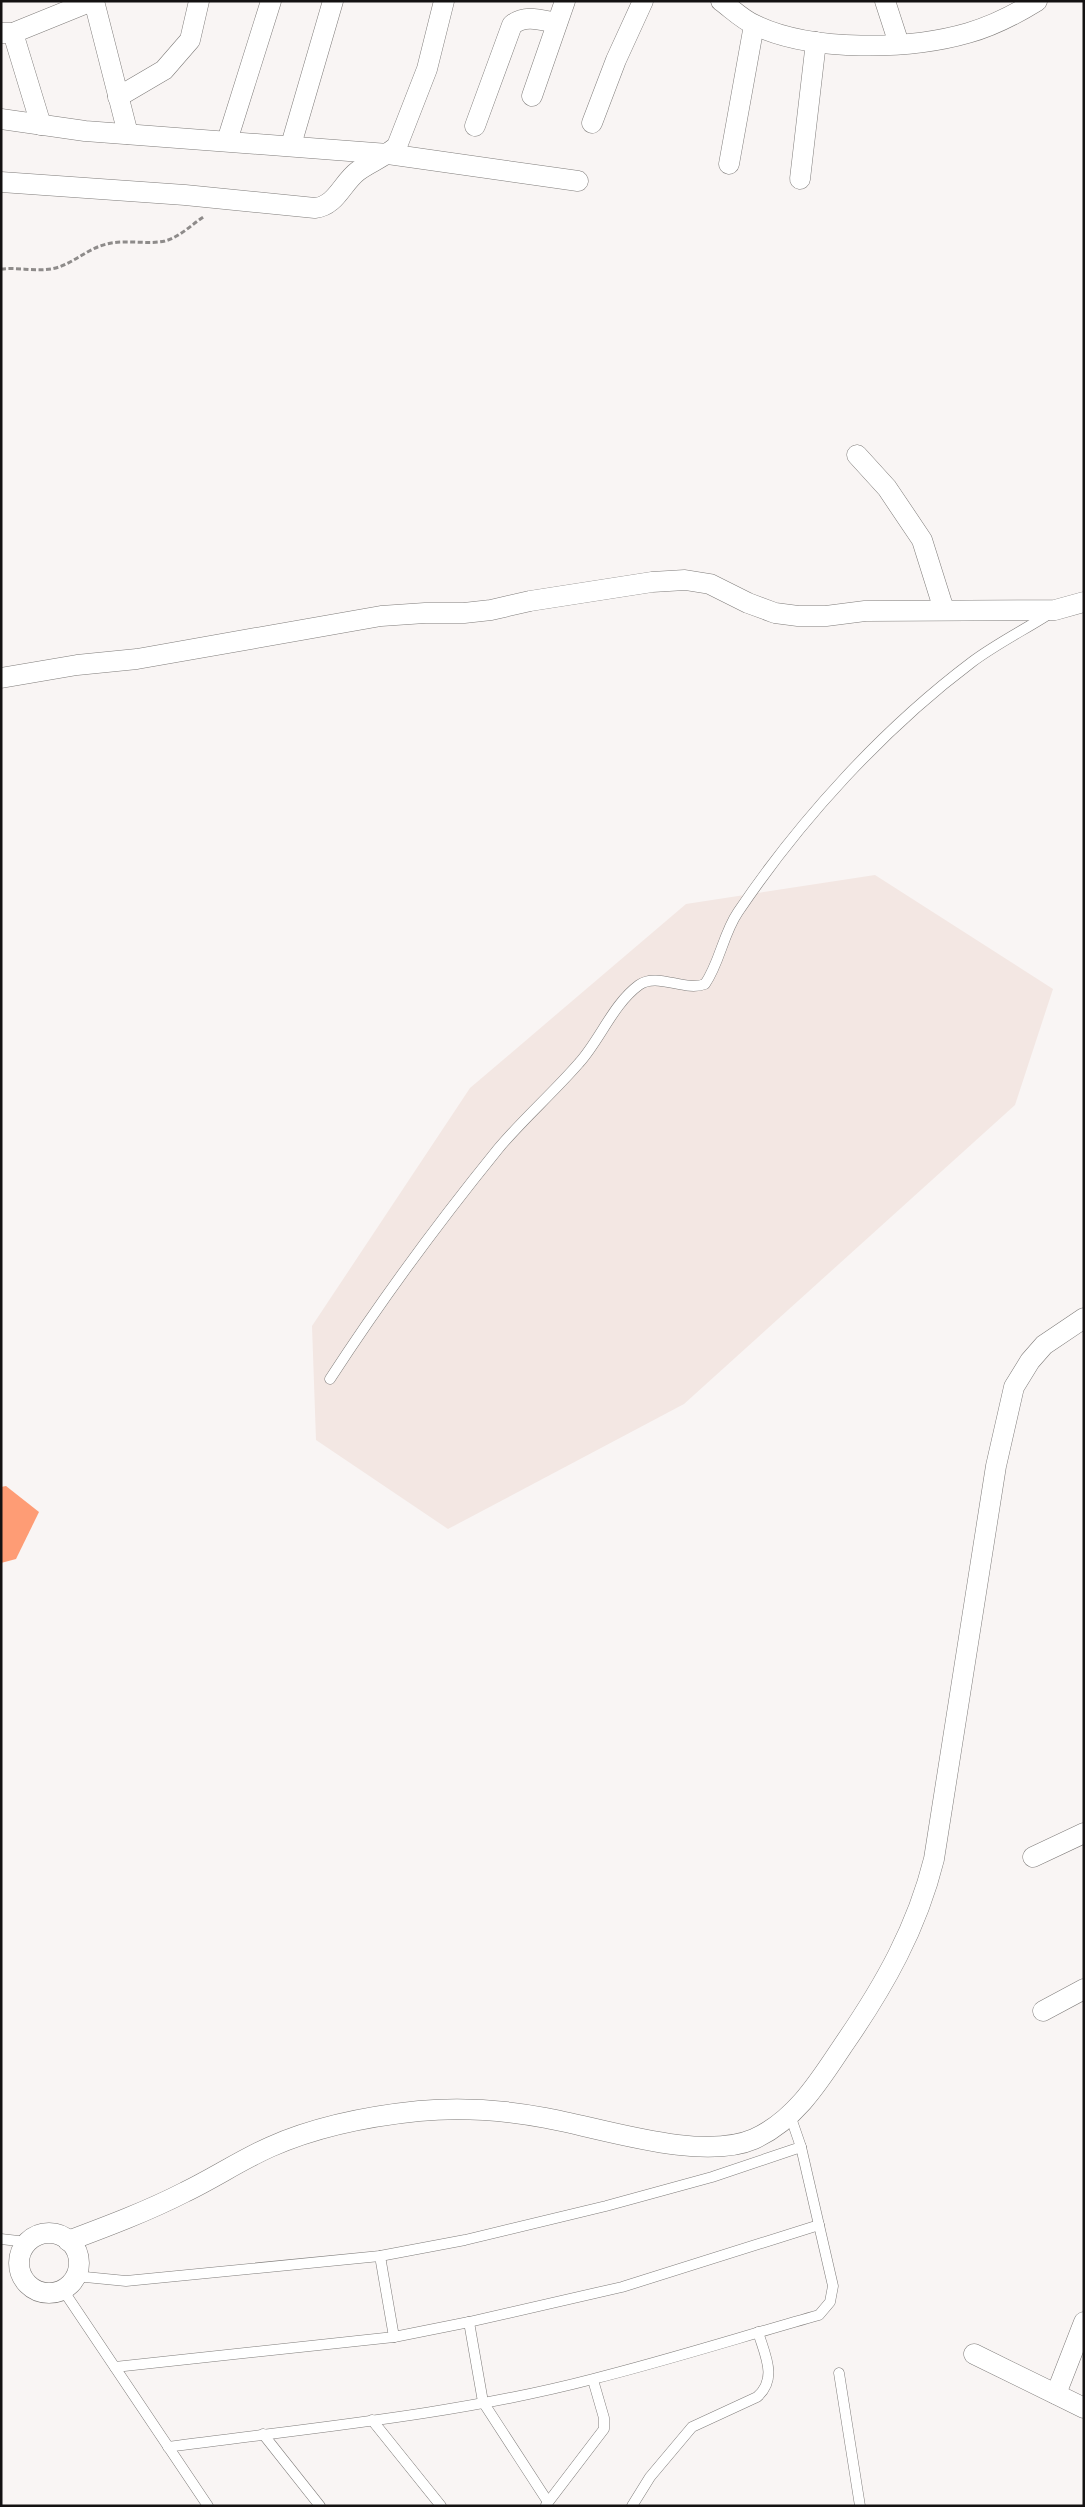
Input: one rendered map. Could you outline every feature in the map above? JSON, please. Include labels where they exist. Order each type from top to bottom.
[{"type":"street","points":[[41,124],[7,33],[93,1],[128,134]]},
{"type":"street","points":[[118,97],[164,70],[190,40],[199,1]]},
{"type":"street","points":[[227,141],[271,1]]},
{"type":"street","points":[[291,145],[333,1]]},
{"type":"street","points":[[1,182],[310,208],[324,206],[334,199],[359,170],[388,154],[397,146],[412,111],[426,69],[444,1]]},
{"type":"street","points":[[532,96],[565,1]]},
{"type":"street","points":[[592,124],[616,60],[643,1]]},
{"type":"street","points":[[721,1],[754,25],[785,37],[851,46],[899,44],[968,33],[1014,15],[1037,1]]},
{"type":"street","points":[[885,1],[899,44]]},
{"type":"street","points":[[475,126],[512,25],[520,18],[557,24]]},
{"type":"street","points":[[728,164],[754,25]]},
{"type":"street","points":[[800,178],[816,42]]},
{"type":"street","points":[[1,119],[128,134],[291,145],[388,154],[578,181]]},
{"type":"street","points":[[857,455],[887,488],[922,540],[944,610]]},
{"type":"street","points":[[1,678],[77,665],[137,659],[381,616],[492,610],[530,601],[652,582],[685,580],[710,584],[748,603],[775,613],[798,616],[826,616],[865,611],[1055,610],[1084,602]]},
{"type":"street","points":[[68,2241],[182,2194],[271,2147],[320,2130],[375,2118],[418,2111],[456,2109],[506,2112],[545,2117],[638,2138],[682,2145],[723,2146],[752,2140],[773,2128],[790,2115],[810,2093],[867,2011],[904,1948],[927,1887],[934,1859],[996,1466],[1014,1387],[1030,1360],[1044,1345],[1084,1318]]},
{"type":"street","points":[[1033,1857],[1084,1833]]},
{"type":"street","points":[[1043,2011],[1084,1990]]},
{"type":"street","points":[[43,2234],[52,2234],[68,2241],[75,2249],[78,2258],[69,2283],[54,2293],[36,2290],[22,2277],[19,2259],[27,2242],[43,2234]]},
{"type":"street","points":[[1056,2394],[1079,2345],[1084,2322]]},
{"type":"street","points":[[974,2354],[1084,2408]]},
{"type":"lane","points":[[330,1379],[383,1298],[437,1226],[500,1148],[580,1062],[628,995],[640,984],[650,981],[689,987],[705,984],[711,975],[724,937],[737,914],[774,861],[818,808],[920,704],[974,661],[1055,610]]},
{"type":"lane","points":[[168,2447],[372,2420],[483,2402],[593,2380],[819,2315],[830,2302],[833,2286],[801,2147],[790,2115]]},
{"type":"lane","points":[[208,2506],[115,2367],[69,2283],[126,2281],[380,2256],[466,2240],[606,2206],[712,2177],[801,2147]]},
{"type":"lane","points":[[115,2367],[394,2337],[469,2322],[622,2287],[819,2225]]},
{"type":"lane","points":[[1,2239],[27,2242]]},
{"type":"lane","points":[[380,2256],[394,2337]]},
{"type":"lane","points":[[469,2322],[483,2402],[547,2504],[604,2428],[604,2418],[593,2380]]},
{"type":"lane","points":[[632,2506],[650,2477],[692,2427],[757,2397],[765,2390],[769,2380],[768,2368],[758,2332]]},
{"type":"lane","points":[[839,2373],[860,2506]]},
{"type":"lane","points":[[372,2420],[441,2506]]},
{"type":"lane","points":[[263,2434],[320,2506]]},
{"type":"path","points":[[1,269],[46,270],[60,267],[87,251],[108,244],[129,240],[164,241],[175,237],[230,200]]},
{"type":"shaded area","points":[[875,875],[1053,989],[1015,1105],[684,1404],[448,1529],[316,1440],[312,1326],[470,1088],[686,904]]},
{"type":"shaded area","points":[[6,1486],[39,1512],[16,1559],[1,1563],[1,1487]]}]
